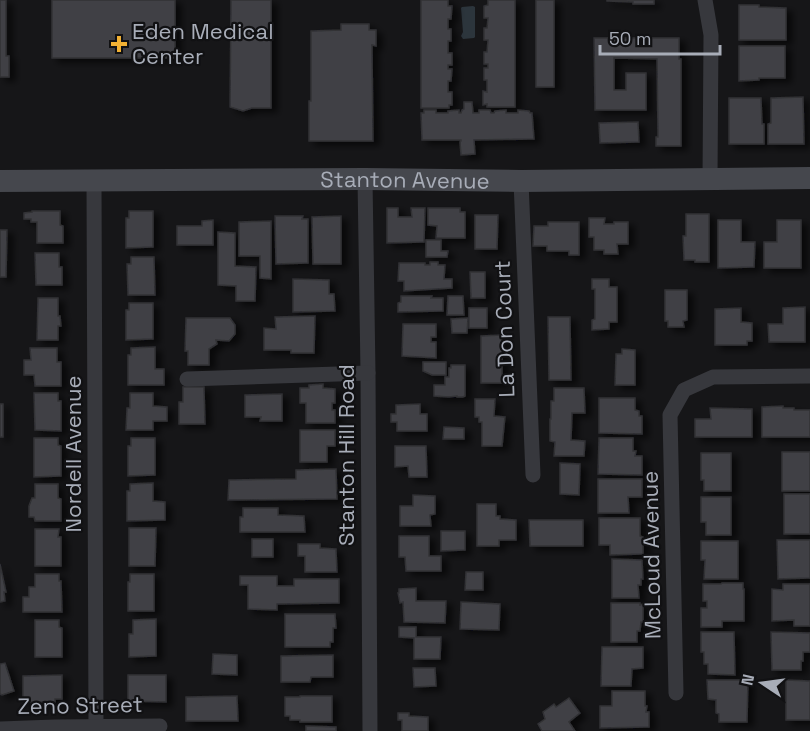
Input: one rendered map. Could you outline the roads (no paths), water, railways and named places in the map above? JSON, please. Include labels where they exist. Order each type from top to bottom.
[{"type":"street","points":[[705,0],[711,35],[710,179]]},
{"type":"street","name":"Stanton Avenue","points":[[0,181],[365,179],[521,181],[810,178]]},
{"type":"street","name":"Stanton Hill Road","points":[[365,179],[370,731]]},
{"type":"street","name":"Nordell Avenue","points":[[94,181],[96,727]]},
{"type":"street","name":"La Don Court","points":[[521,181],[532,475]]},
{"type":"street","points":[[187,379],[368,373]]},
{"type":"street","name":"McLoud Avenue","points":[[676,693],[670,415],[684,390],[713,377],[810,376]]},
{"type":"street","name":"Zeno Street","points":[[0,729],[160,726]]},
{"type":"place","name":"Eden Medical Center","points":[[119,44]]}]
